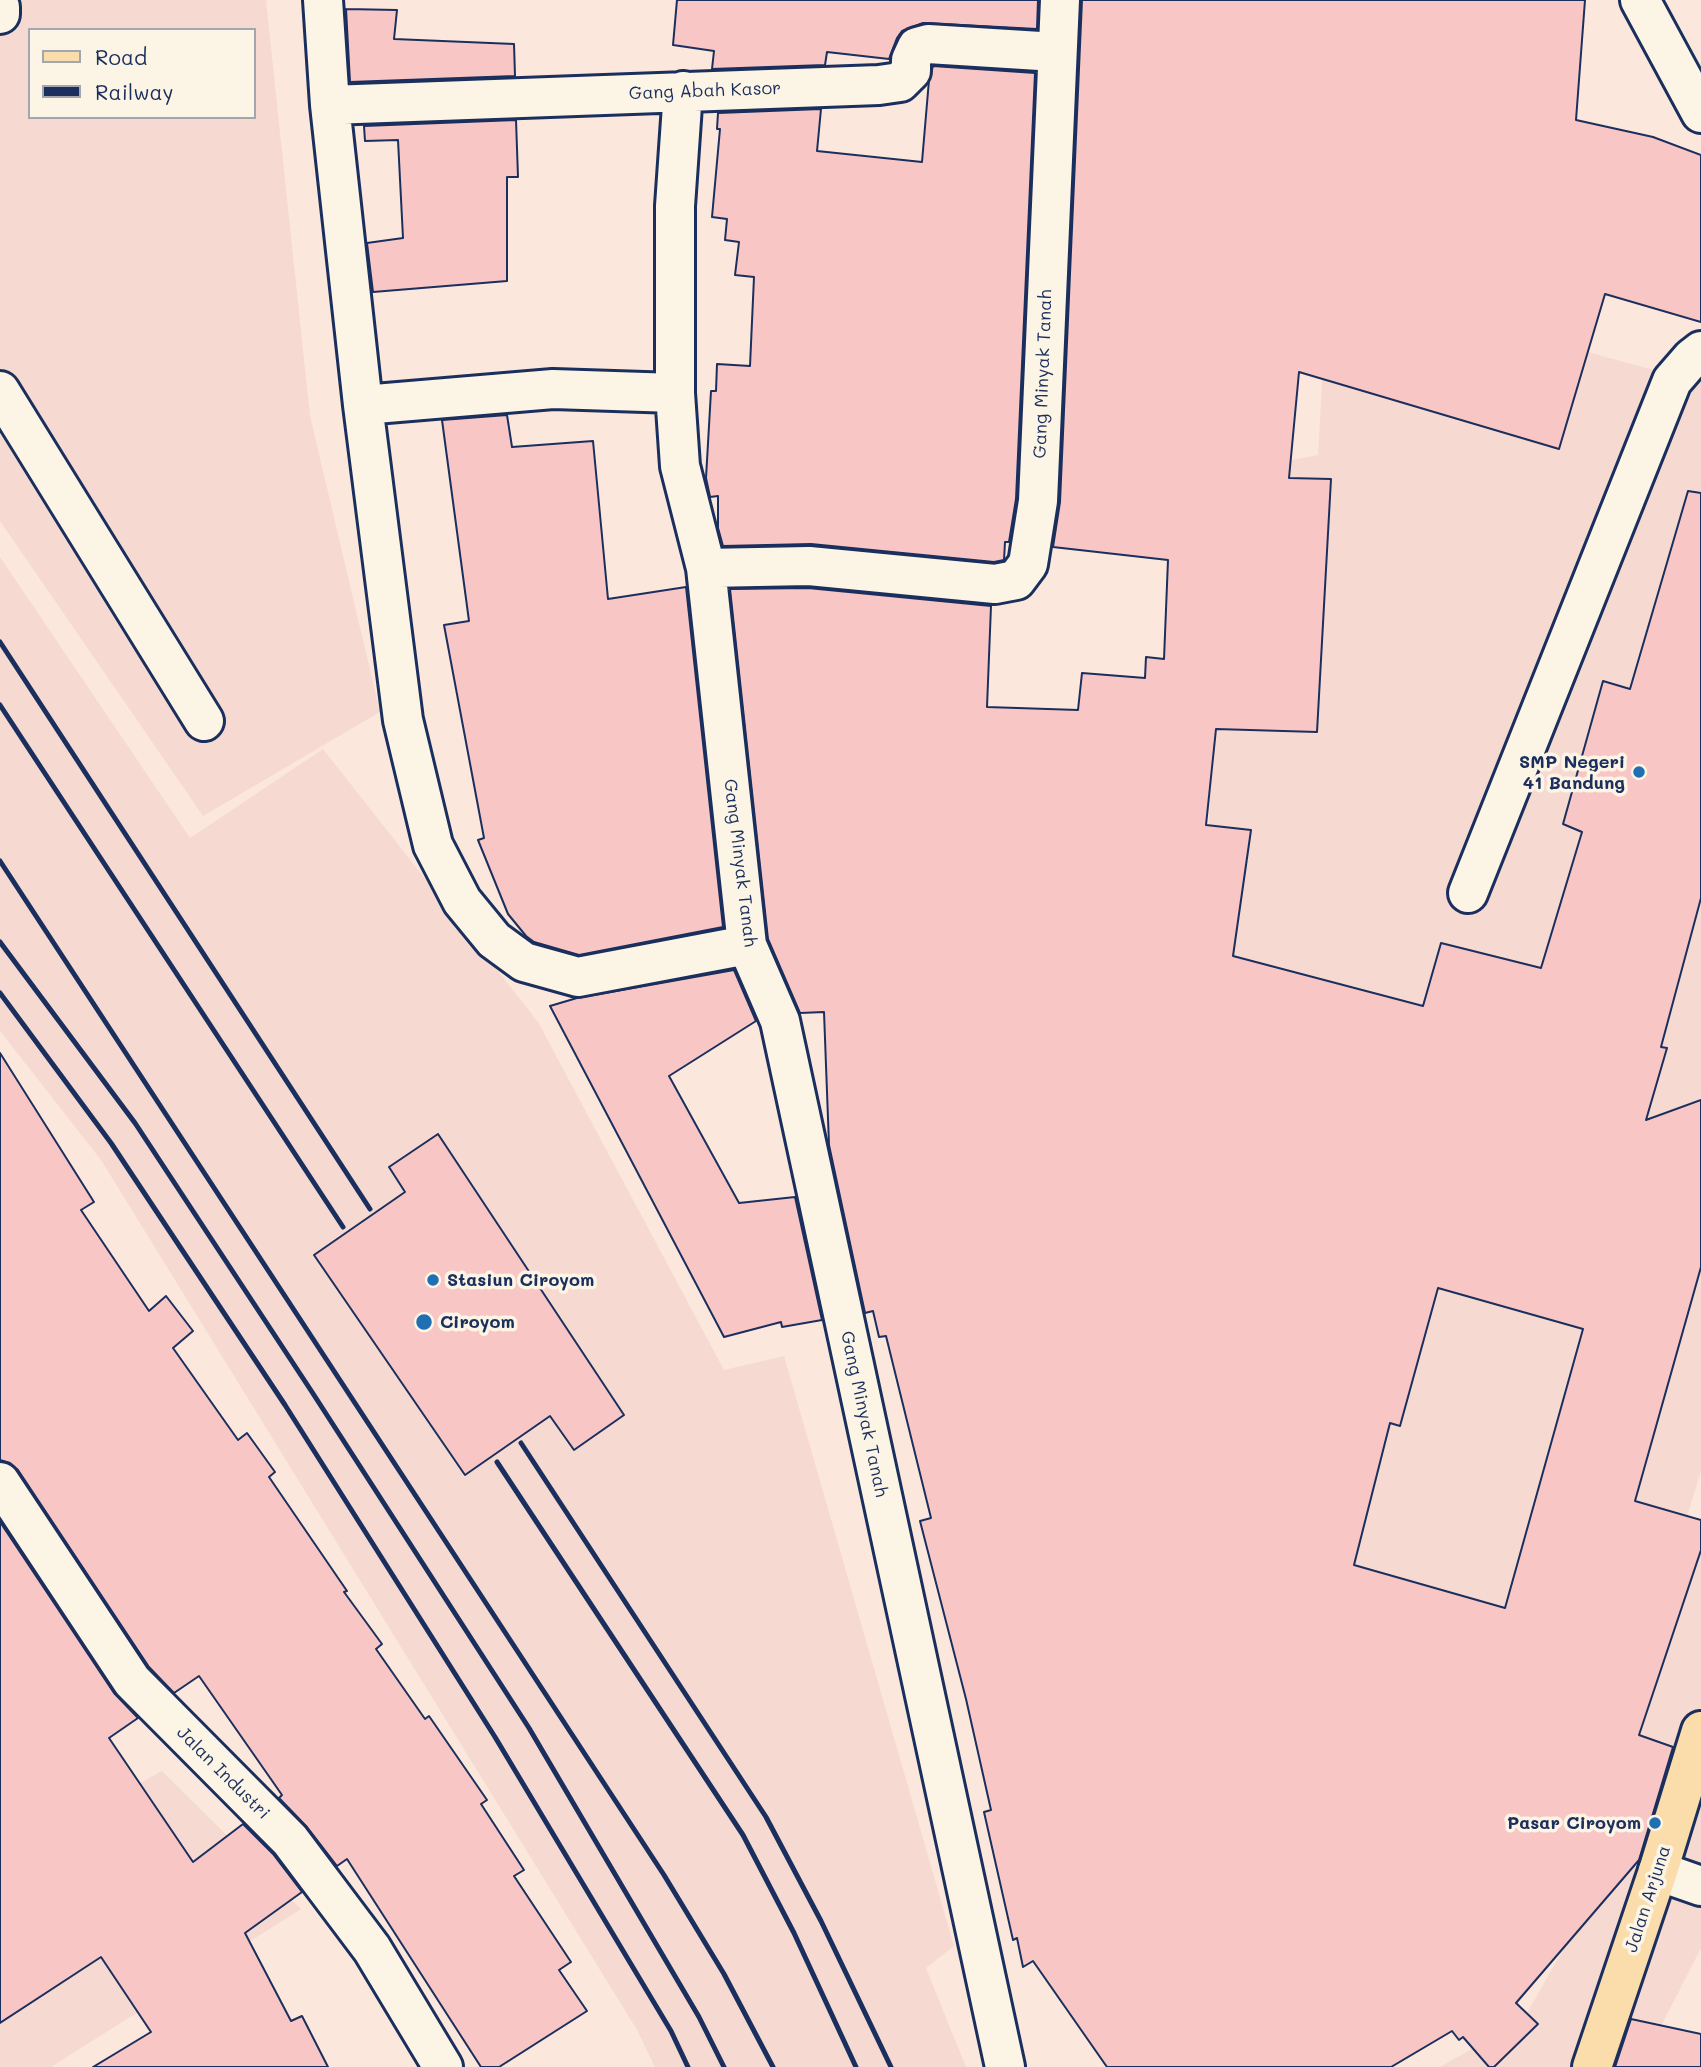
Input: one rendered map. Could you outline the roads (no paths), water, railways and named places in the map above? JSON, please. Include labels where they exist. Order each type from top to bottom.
[{"type":"main road","name":"Jalan Arjuna","points":[[1592,2067],[1658,1871],[1701,1731]]},
{"type":"street","points":[[323,0],[330,105],[363,405],[403,720],[433,845],[462,901],[494,940],[524,962],[578,977],[747,945]]},
{"type":"street","name":"Gang Minyak Tanah","points":[[1005,2067],[780,1021],[747,945],[706,568],[809,566],[995,584],[1016,580],[1028,564],[1038,501],[1060,0]]},
{"type":"street","points":[[1640,0],[1701,113]]},
{"type":"street","points":[[0,6],[0,14]]},
{"type":"street","name":"Gang Abah Kasor","points":[[330,105],[879,85],[900,82],[911,71],[911,60],[917,47],[928,44],[1056,52]]},
{"type":"street","points":[[683,91],[675,206],[675,393],[680,466],[706,568]]},
{"type":"street","points":[[1468,893],[1672,381],[1701,351]]},
{"type":"street","points":[[363,405],[553,389],[675,393]]},
{"type":"street","points":[[0,391],[204,721]]},
{"type":"street","name":"Jalan Industri","points":[[0,1482],[132,1681],[290,1840],[372,1949],[443,2067]]},
{"type":"street","points":[[1658,1871],[1701,1886]]},
{"type":"railway","points":[[0,642],[370,1209]]},
{"type":"railway","points":[[0,705],[343,1227]]},
{"type":"railway","points":[[0,861],[664,1875],[724,1974],[773,2067]]},
{"type":"railway","points":[[0,942],[135,1123],[529,1728],[699,2017],[724,2067]]},
{"type":"railway","points":[[0,993],[111,1143],[285,1405],[495,1737],[671,2031],[688,2067]]},
{"type":"railway","points":[[521,1443],[766,1817],[821,1921],[891,2067]]},
{"type":"railway","points":[[497,1462],[743,1835],[794,1933],[856,2067]]},
{"type":"place","name":"SMP Negeri 41 Bandung","points":[[1639,772]]},
{"type":"place","name":"Stasiun Ciroyom","points":[[433,1280]]},
{"type":"place","name":"Ciroyom","points":[[424,1322]]},
{"type":"place","name":"Pasar Ciroyom","points":[[1655,1823]]}]
